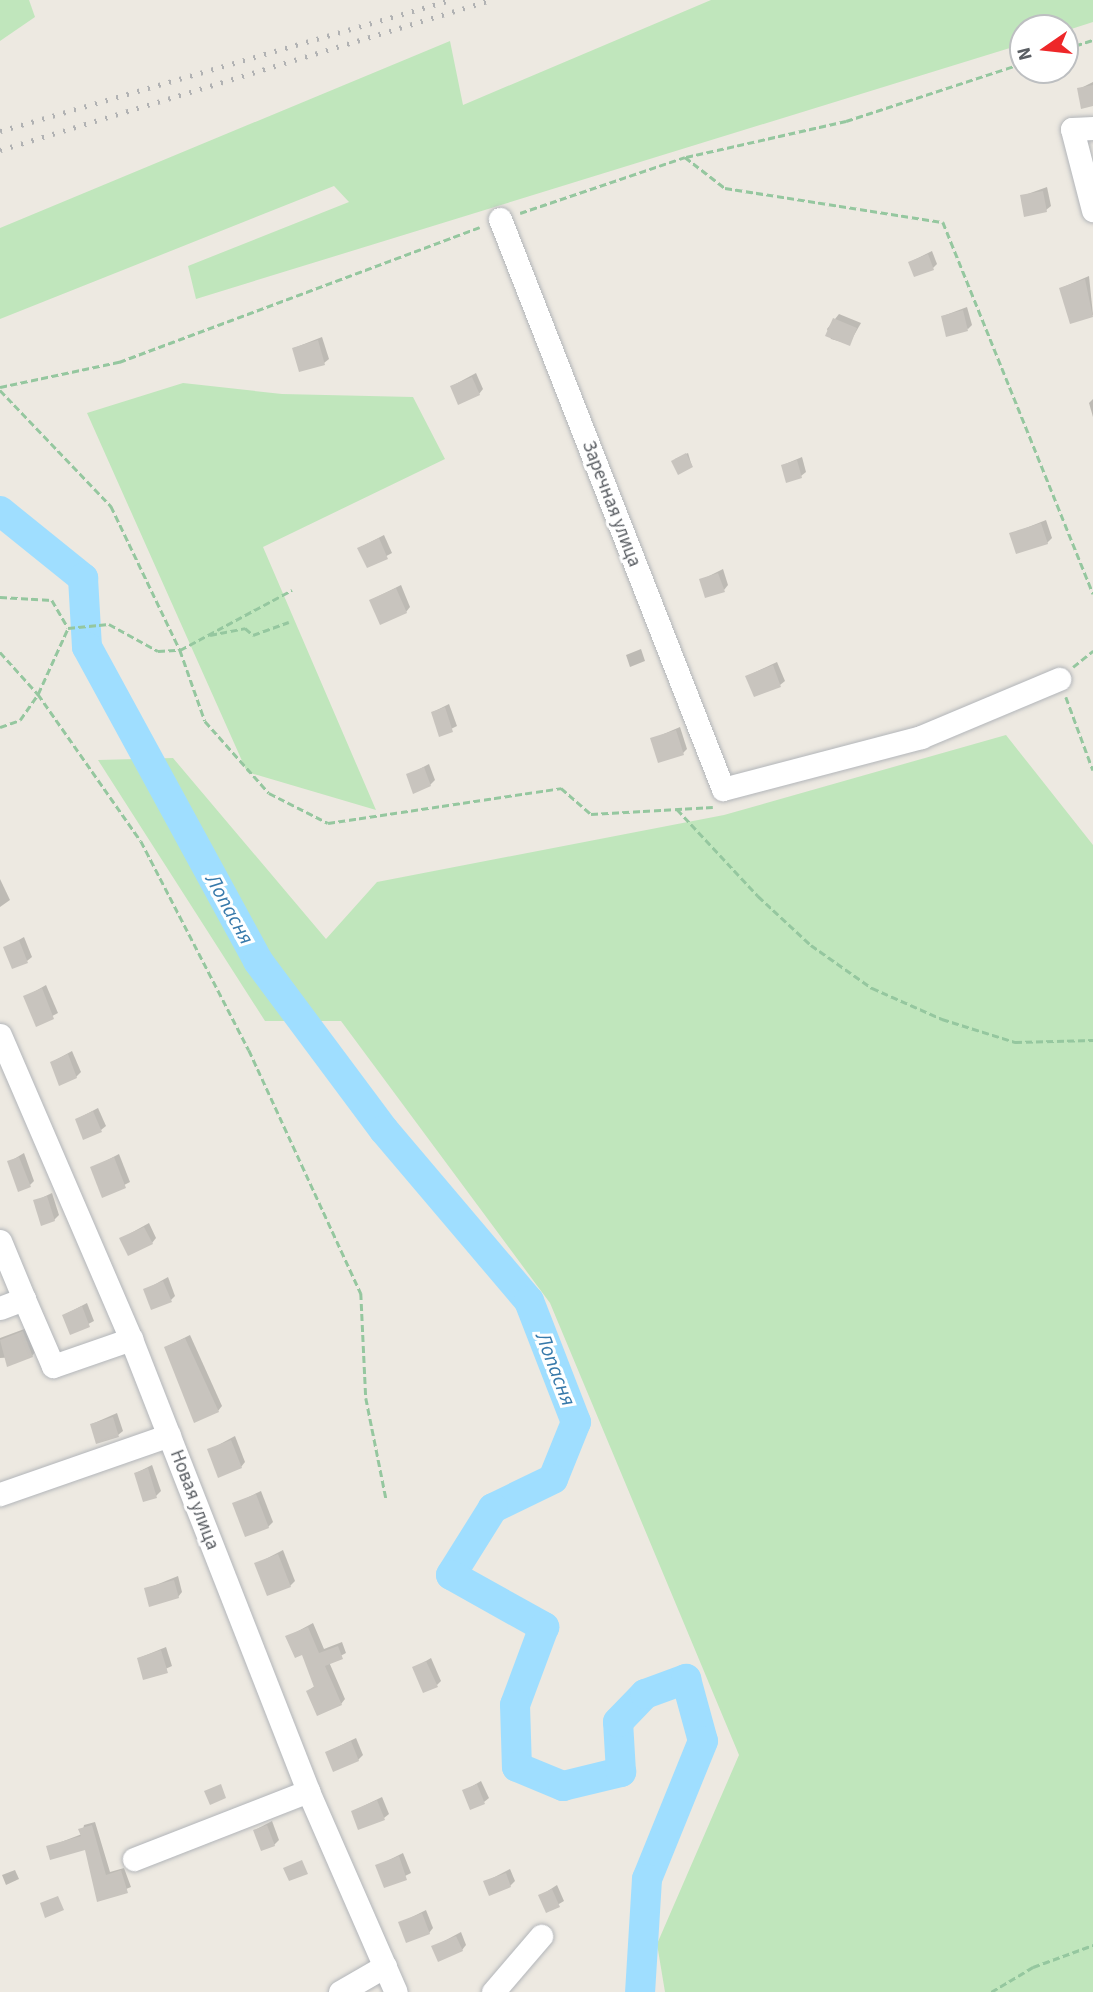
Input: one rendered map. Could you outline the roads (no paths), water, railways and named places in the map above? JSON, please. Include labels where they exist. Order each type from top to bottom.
[{"type":"street","points":[[1093,128],[1072,129],[1093,210]]},
{"type":"street","name":"Заречная улица","points":[[500,219],[723,789],[921,737],[1059,679]]},
{"type":"street","name":"Новая улица","points":[[0,1035],[131,1339],[308,1791],[396,1992]]},
{"type":"street","points":[[0,1241],[52,1366],[131,1339]]},
{"type":"street","points":[[0,1308],[24,1299]]},
{"type":"street","points":[[0,1494],[169,1435]]},
{"type":"street","points":[[134,1859],[308,1791]]},
{"type":"street","points":[[493,1992],[541,1936]]},
{"type":"street","points":[[340,1992],[385,1966]]},
{"type":"waterway","name":"Лопасня","points":[[0,511],[83,578],[87,647],[258,961],[384,1130],[529,1301],[576,1422],[553,1479],[493,1508],[451,1575],[544,1627],[515,1705],[517,1767],[563,1786],[621,1772],[618,1722],[645,1694],[686,1679],[703,1741],[647,1879],[640,1992]]},
{"type":"railway","points":[[0,131],[451,0]]},
{"type":"railway","points":[[0,150],[491,0]]}]
